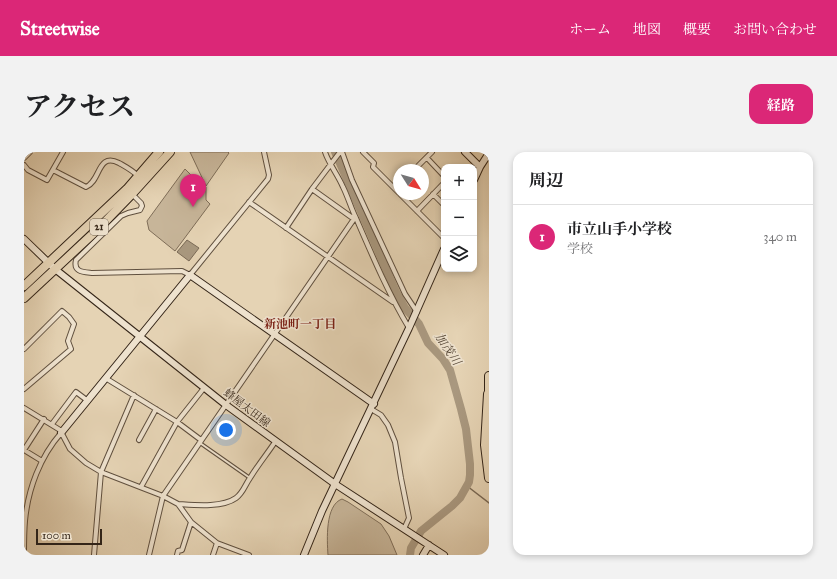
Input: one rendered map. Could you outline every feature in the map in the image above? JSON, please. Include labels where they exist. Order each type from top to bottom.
[{"type":"highway","name":"21","points":[[24,298],[159,152]]},
{"type":"highway","name":"21","points":[[24,286],[52,266],[132,194],[170,152]]},
{"type":"highway","points":[[489,376],[489,398],[485,445],[489,478]]},
{"type":"street","points":[[24,158],[30,152]]},
{"type":"street","points":[[24,165],[28,170],[47,180],[62,152]]},
{"type":"street","points":[[25,555],[24,520],[28,499],[35,476],[42,461],[61,433],[107,379],[268,179],[269,175],[264,152]]},
{"type":"street","points":[[325,152],[344,187],[355,219],[394,303],[409,328]]},
{"type":"street","points":[[286,228],[331,162],[341,152],[352,180],[405,294],[417,312]]},
{"type":"street","points":[[363,152],[374,163],[373,167],[393,187]]},
{"type":"street","points":[[420,164],[432,152]]},
{"type":"street","points":[[465,152],[480,167]]},
{"type":"street","points":[[477,174],[489,153]]},
{"type":"street","points":[[427,158],[441,173]]},
{"type":"street","points":[[53,170],[86,187],[91,184],[104,162],[108,159],[112,159],[138,176]]},
{"type":"street","points":[[417,211],[441,186]]},
{"type":"street","points":[[312,189],[355,219]]},
{"type":"street","points":[[132,194],[141,203],[142,206],[140,210],[121,216],[76,260],[75,264],[77,269],[80,272],[92,273],[182,271],[274,333],[372,406],[382,415],[395,442],[409,518],[404,529]]},
{"type":"street","points":[[433,194],[441,202]]},
{"type":"street","points":[[407,200],[442,236]]},
{"type":"street","points":[[249,202],[394,303]]},
{"type":"street","points":[[149,555],[163,496],[274,333],[355,219]]},
{"type":"street","name":"蜂屋太田線","points":[[24,239],[52,266],[140,338],[275,442],[335,484],[444,555]]},
{"type":"street","points":[[304,555],[315,526],[417,312],[441,256]]},
{"type":"street","points":[[24,349],[62,311],[74,324],[68,341],[71,349],[24,389]]},
{"type":"street","points":[[107,379],[177,422],[200,441]]},
{"type":"street","points":[[141,488],[177,422],[204,388]]},
{"type":"street","points":[[52,424],[76,392],[88,401]]},
{"type":"street","points":[[94,555],[101,472],[134,395]]},
{"type":"street","points":[[24,408],[60,430],[70,449],[78,457],[101,472],[163,496],[178,504],[191,522],[217,543],[249,555]]},
{"type":"street","points":[[139,440],[156,409]]},
{"type":"street","points":[[42,461],[24,450],[44,419]]},
{"type":"street","points":[[178,504],[210,505],[226,502],[235,498],[243,492],[250,478],[275,442]]},
{"type":"street","points":[[176,555],[178,550],[182,550],[191,522]]},
{"type":"street","points":[[213,555],[217,543]]},
{"type":"street","points":[[423,555],[429,545]]},
{"type":"lane","points":[[200,441],[250,478]]},
{"type":"shaded area","points":[[190,152],[228,152],[229,153],[206,186]]},
{"type":"shaded area","points":[[185,169],[197,181],[206,187],[206,200],[210,204],[175,251],[149,230],[147,221]]},
{"type":"shaded area","points":[[187,240],[199,248],[189,261],[177,252]]},
{"type":"shaded area","points":[[342,499],[381,524],[389,536],[397,555],[328,555],[327,541],[330,515],[332,508]]},
{"type":"waterway","name":"加茂川","points":[[335,152],[396,292],[405,308],[419,324],[428,343],[443,359],[450,370],[466,429],[470,464],[469,482],[460,498],[421,531],[411,548],[410,555]]},
{"type":"waterway","points":[[467,486],[489,503]]},
{"type":"place","name":"市立山手小学校","points":[[193,207]]},
{"type":"district","name":"新池町一丁目","points":[[300,324]]}]
